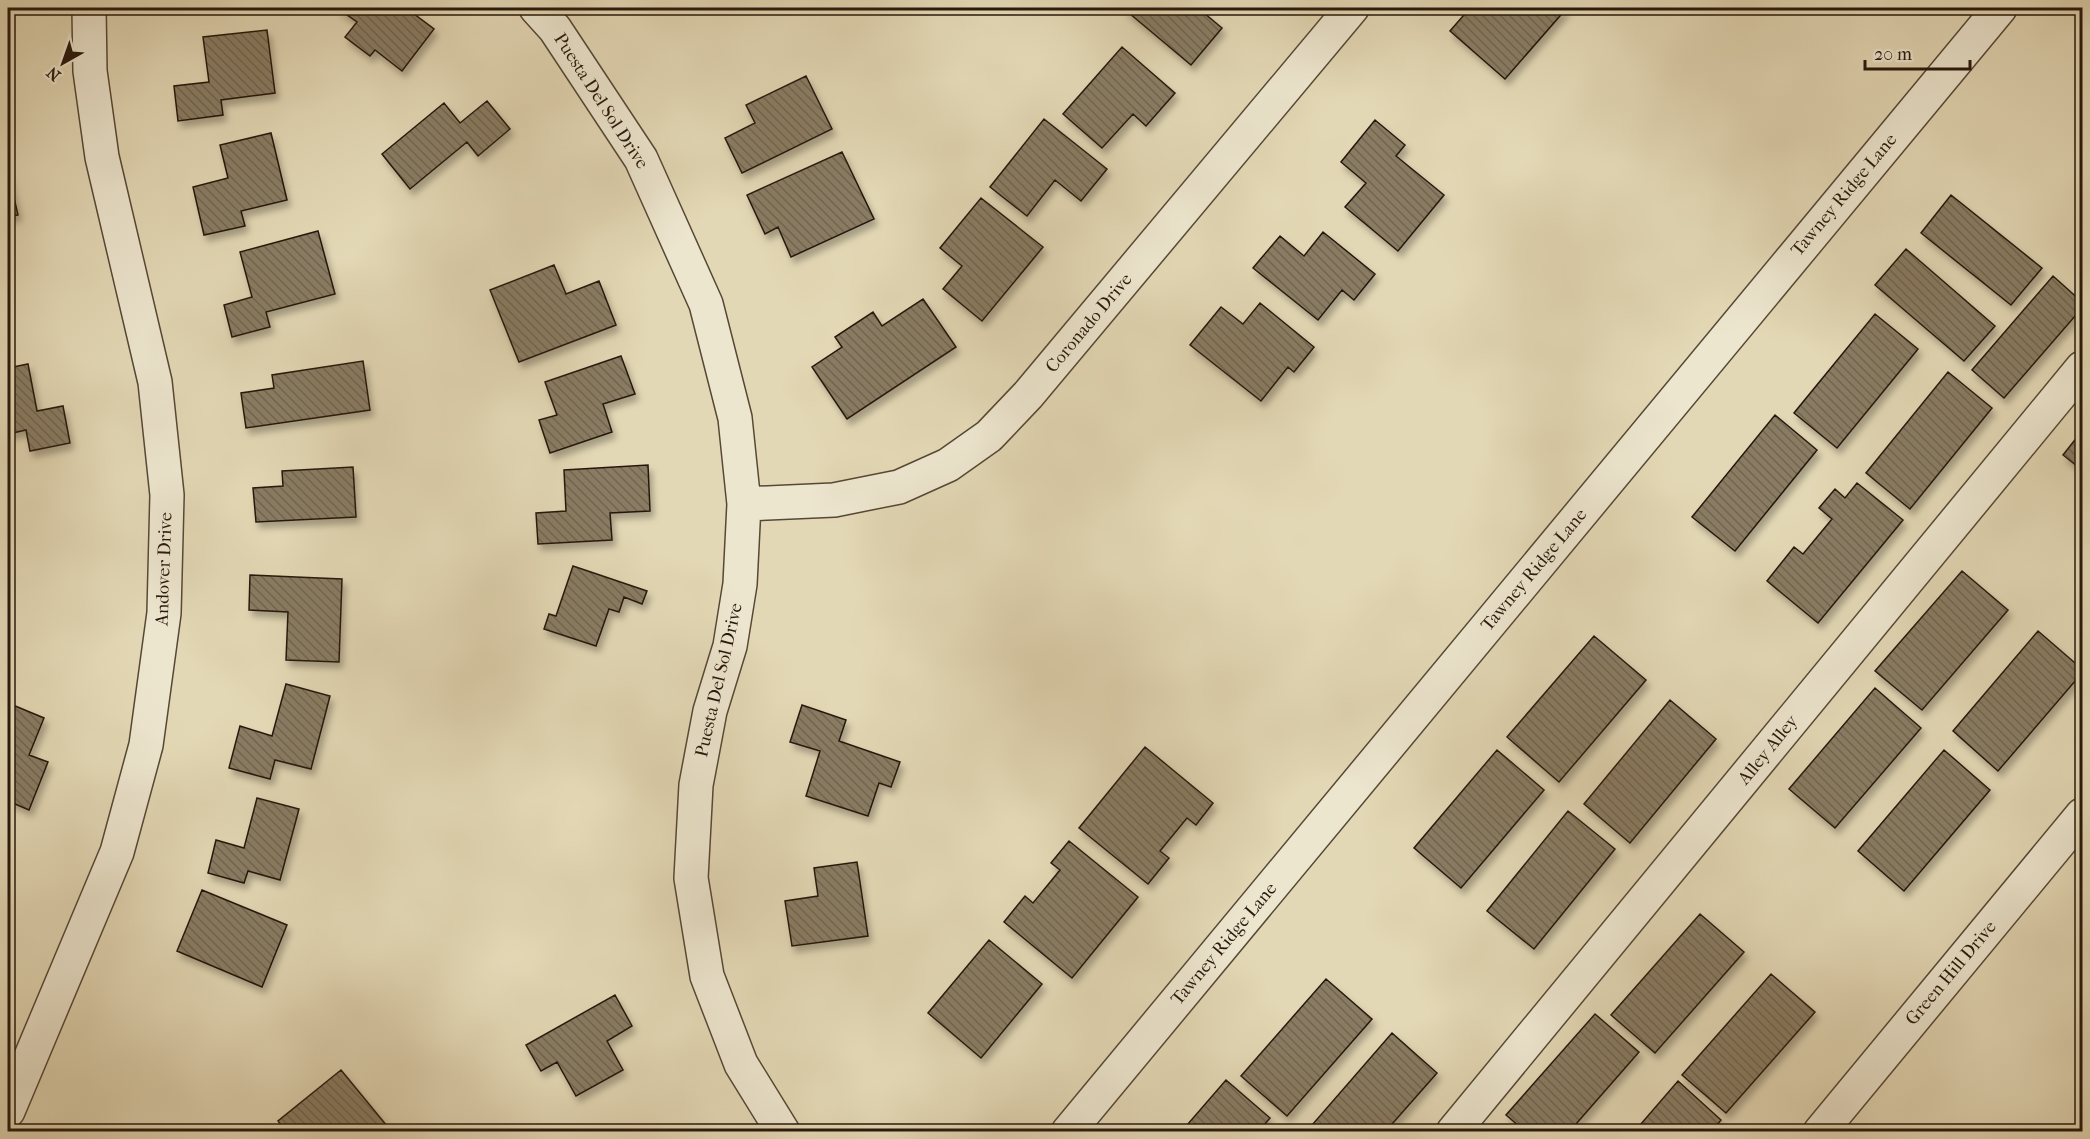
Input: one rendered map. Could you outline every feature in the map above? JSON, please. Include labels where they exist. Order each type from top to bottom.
[{"type":"street","name":"Andover Drive","points":[[8,1111],[117,852],[147,745],[164,613],[167,495],[154,382],[102,157],[90,71],[89,8]]},
{"type":"street","name":"Puesta Del Sol Drive","points":[[536,8],[555,28],[641,159],[706,304],[735,418],[744,504],[740,584],[730,646],[710,711],[696,785],[691,878],[707,976],[741,1064],[783,1131]]},
{"type":"street","name":"Coronado Drive","points":[[744,504],[834,500],[899,487],[948,465],[989,436],[1036,386],[1352,8]]},
{"type":"street","name":"Tawney Ridge Lane","points":[[1068,1131],[2000,8]]},
{"type":"street","name":"Alley Alley","points":[[1453,1131],[2082,368]]},
{"type":"street","name":"Green Hill Drive","points":[[1820,1131],[2082,815]]},
{"type":"building","points":[[337,8],[406,8],[434,29],[402,71],[375,50],[370,56],[345,37],[357,22]]},
{"type":"building","points":[[1123,8],[1198,8],[1222,28],[1191,65]]},
{"type":"building","points":[[1470,8],[1566,9],[1505,79],[1450,31]]},
{"type":"building","points":[[267,30],[275,93],[221,100],[223,115],[178,121],[174,86],[209,82],[203,37]]},
{"type":"building","points":[[1122,47],[1175,93],[1146,126],[1133,114],[1102,148],[1063,114]]},
{"type":"building","points":[[806,76],[832,129],[742,173],[725,138],[755,123],[746,105]]},
{"type":"building","points":[[487,101],[510,129],[478,156],[467,142],[410,189],[382,154],[444,103],[460,123]]},
{"type":"building","points":[[1044,119],[1107,169],[1081,201],[1055,180],[1027,216],[990,187]]},
{"type":"building","points":[[1375,120],[1405,145],[1396,156],[1444,195],[1398,251],[1345,207],[1366,183],[1341,162]]},
{"type":"building","points":[[271,133],[287,200],[241,211],[245,226],[204,235],[193,187],[228,178],[220,145]]},
{"type":"building","points":[[842,152],[874,219],[791,257],[778,227],[765,234],[747,195]]},
{"type":"building","points":[[8,172],[18,215],[8,217]]},
{"type":"building","points":[[1951,195],[2042,268],[2011,305],[1921,233]]},
{"type":"building","points":[[981,198],[1043,247],[982,321],[943,289],[962,266],[940,248]]},
{"type":"building","points":[[318,231],[335,294],[266,312],[270,327],[232,337],[224,305],[252,297],[240,252]]},
{"type":"building","points":[[1323,232],[1375,274],[1354,300],[1342,290],[1318,320],[1253,268],[1280,236],[1304,256]]},
{"type":"building","points":[[1906,249],[1995,326],[1964,361],[1875,285]]},
{"type":"building","points":[[554,265],[566,294],[599,281],[616,325],[519,362],[490,290]]},
{"type":"building","points":[[2053,276],[2082,302],[2082,308],[2004,398],[1972,370]]},
{"type":"building","points":[[923,299],[956,347],[847,419],[812,367],[842,347],[835,337],[873,312],[882,326]]},
{"type":"building","points":[[1260,303],[1314,347],[1294,372],[1288,367],[1261,401],[1190,345],[1221,307],[1243,324]]},
{"type":"building","points":[[1875,314],[1918,349],[1837,448],[1794,413]]},
{"type":"building","points":[[621,356],[635,394],[603,404],[612,432],[550,453],[539,420],[557,415],[545,382]]},
{"type":"building","points":[[363,361],[370,410],[246,428],[241,393],[274,388],[272,375]]},
{"type":"building","points":[[28,364],[37,411],[63,406],[70,443],[30,451],[26,430],[8,434],[8,368]]},
{"type":"building","points":[[1948,372],[1992,408],[1910,509],[1866,473]]},
{"type":"building","points":[[1775,415],[1817,450],[1735,551],[1692,517]]},
{"type":"building","points":[[2082,431],[2082,470],[2063,455]]},
{"type":"building","points":[[648,465],[650,511],[610,513],[612,540],[538,544],[536,513],[566,511],[564,470]]},
{"type":"building","points":[[353,467],[356,517],[256,522],[253,488],[283,486],[282,471]]},
{"type":"building","points":[[1857,483],[1903,520],[1818,623],[1767,581],[1794,547],[1803,554],[1832,519],[1819,508],[1835,489],[1845,498]]},
{"type":"building","points":[[573,566],[647,591],[642,604],[624,597],[619,612],[609,609],[596,646],[544,629],[549,614],[556,616]]},
{"type":"building","points":[[1962,571],[2008,610],[1922,710],[1875,671]]},
{"type":"building","points":[[250,575],[342,579],[339,662],[286,660],[288,612],[249,610]]},
{"type":"building","points":[[2038,631],[2082,669],[2082,673],[1998,771],[1953,731]]},
{"type":"building","points":[[1594,636],[1646,680],[1559,782],[1507,737]]},
{"type":"building","points":[[286,684],[330,696],[311,769],[275,760],[270,779],[229,768],[240,726],[272,736]]},
{"type":"building","points":[[1875,688],[1921,728],[1835,828],[1789,789]]},
{"type":"building","points":[[1670,700],[1716,739],[1630,843],[1584,804]]},
{"type":"building","points":[[8,703],[44,718],[29,755],[48,762],[29,810],[8,801],[8,720],[10,715],[8,714]]},
{"type":"building","points":[[802,705],[846,720],[839,741],[900,762],[891,787],[879,783],[868,816],[806,796],[820,751],[790,742]]},
{"type":"building","points":[[1145,747],[1213,803],[1196,825],[1187,818],[1160,851],[1169,858],[1148,884],[1079,828]]},
{"type":"building","points":[[1497,750],[1544,790],[1461,888],[1414,848]]},
{"type":"building","points":[[1944,750],[1990,790],[1904,891],[1858,851]]},
{"type":"building","points":[[257,798],[299,809],[280,880],[248,871],[244,883],[208,873],[216,840],[244,848]]},
{"type":"building","points":[[1568,811],[1615,849],[1534,949],[1487,911]]},
{"type":"building","points":[[1069,841],[1138,897],[1072,978],[1004,922],[1025,896],[1033,903],[1060,870],[1051,863]]},
{"type":"building","points":[[857,862],[868,936],[792,946],[785,901],[818,896],[814,868]]},
{"type":"building","points":[[202,890],[287,925],[262,987],[177,951]]},
{"type":"building","points":[[1700,914],[1744,952],[1655,1053],[1611,1015]]},
{"type":"building","points":[[989,940],[1042,984],[981,1058],[928,1013]]},
{"type":"building","points":[[1771,974],[1815,1012],[1726,1113],[1682,1075]]},
{"type":"building","points":[[1326,979],[1372,1019],[1287,1116],[1241,1076]]},
{"type":"building","points":[[615,995],[632,1026],[607,1041],[623,1070],[576,1096],[557,1062],[541,1071],[526,1045]]},
{"type":"building","points":[[1595,1014],[1639,1052],[1569,1132],[1526,1132],[1506,1115]]},
{"type":"building","points":[[1392,1033],[1437,1073],[1385,1132],[1306,1132]]},
{"type":"building","points":[[341,1070],[392,1132],[286,1132],[278,1121]]},
{"type":"building","points":[[1226,1080],[1270,1118],[1258,1132],[1181,1132]]},
{"type":"building","points":[[1678,1081],[1721,1120],[1711,1132],[1634,1132]]}]
